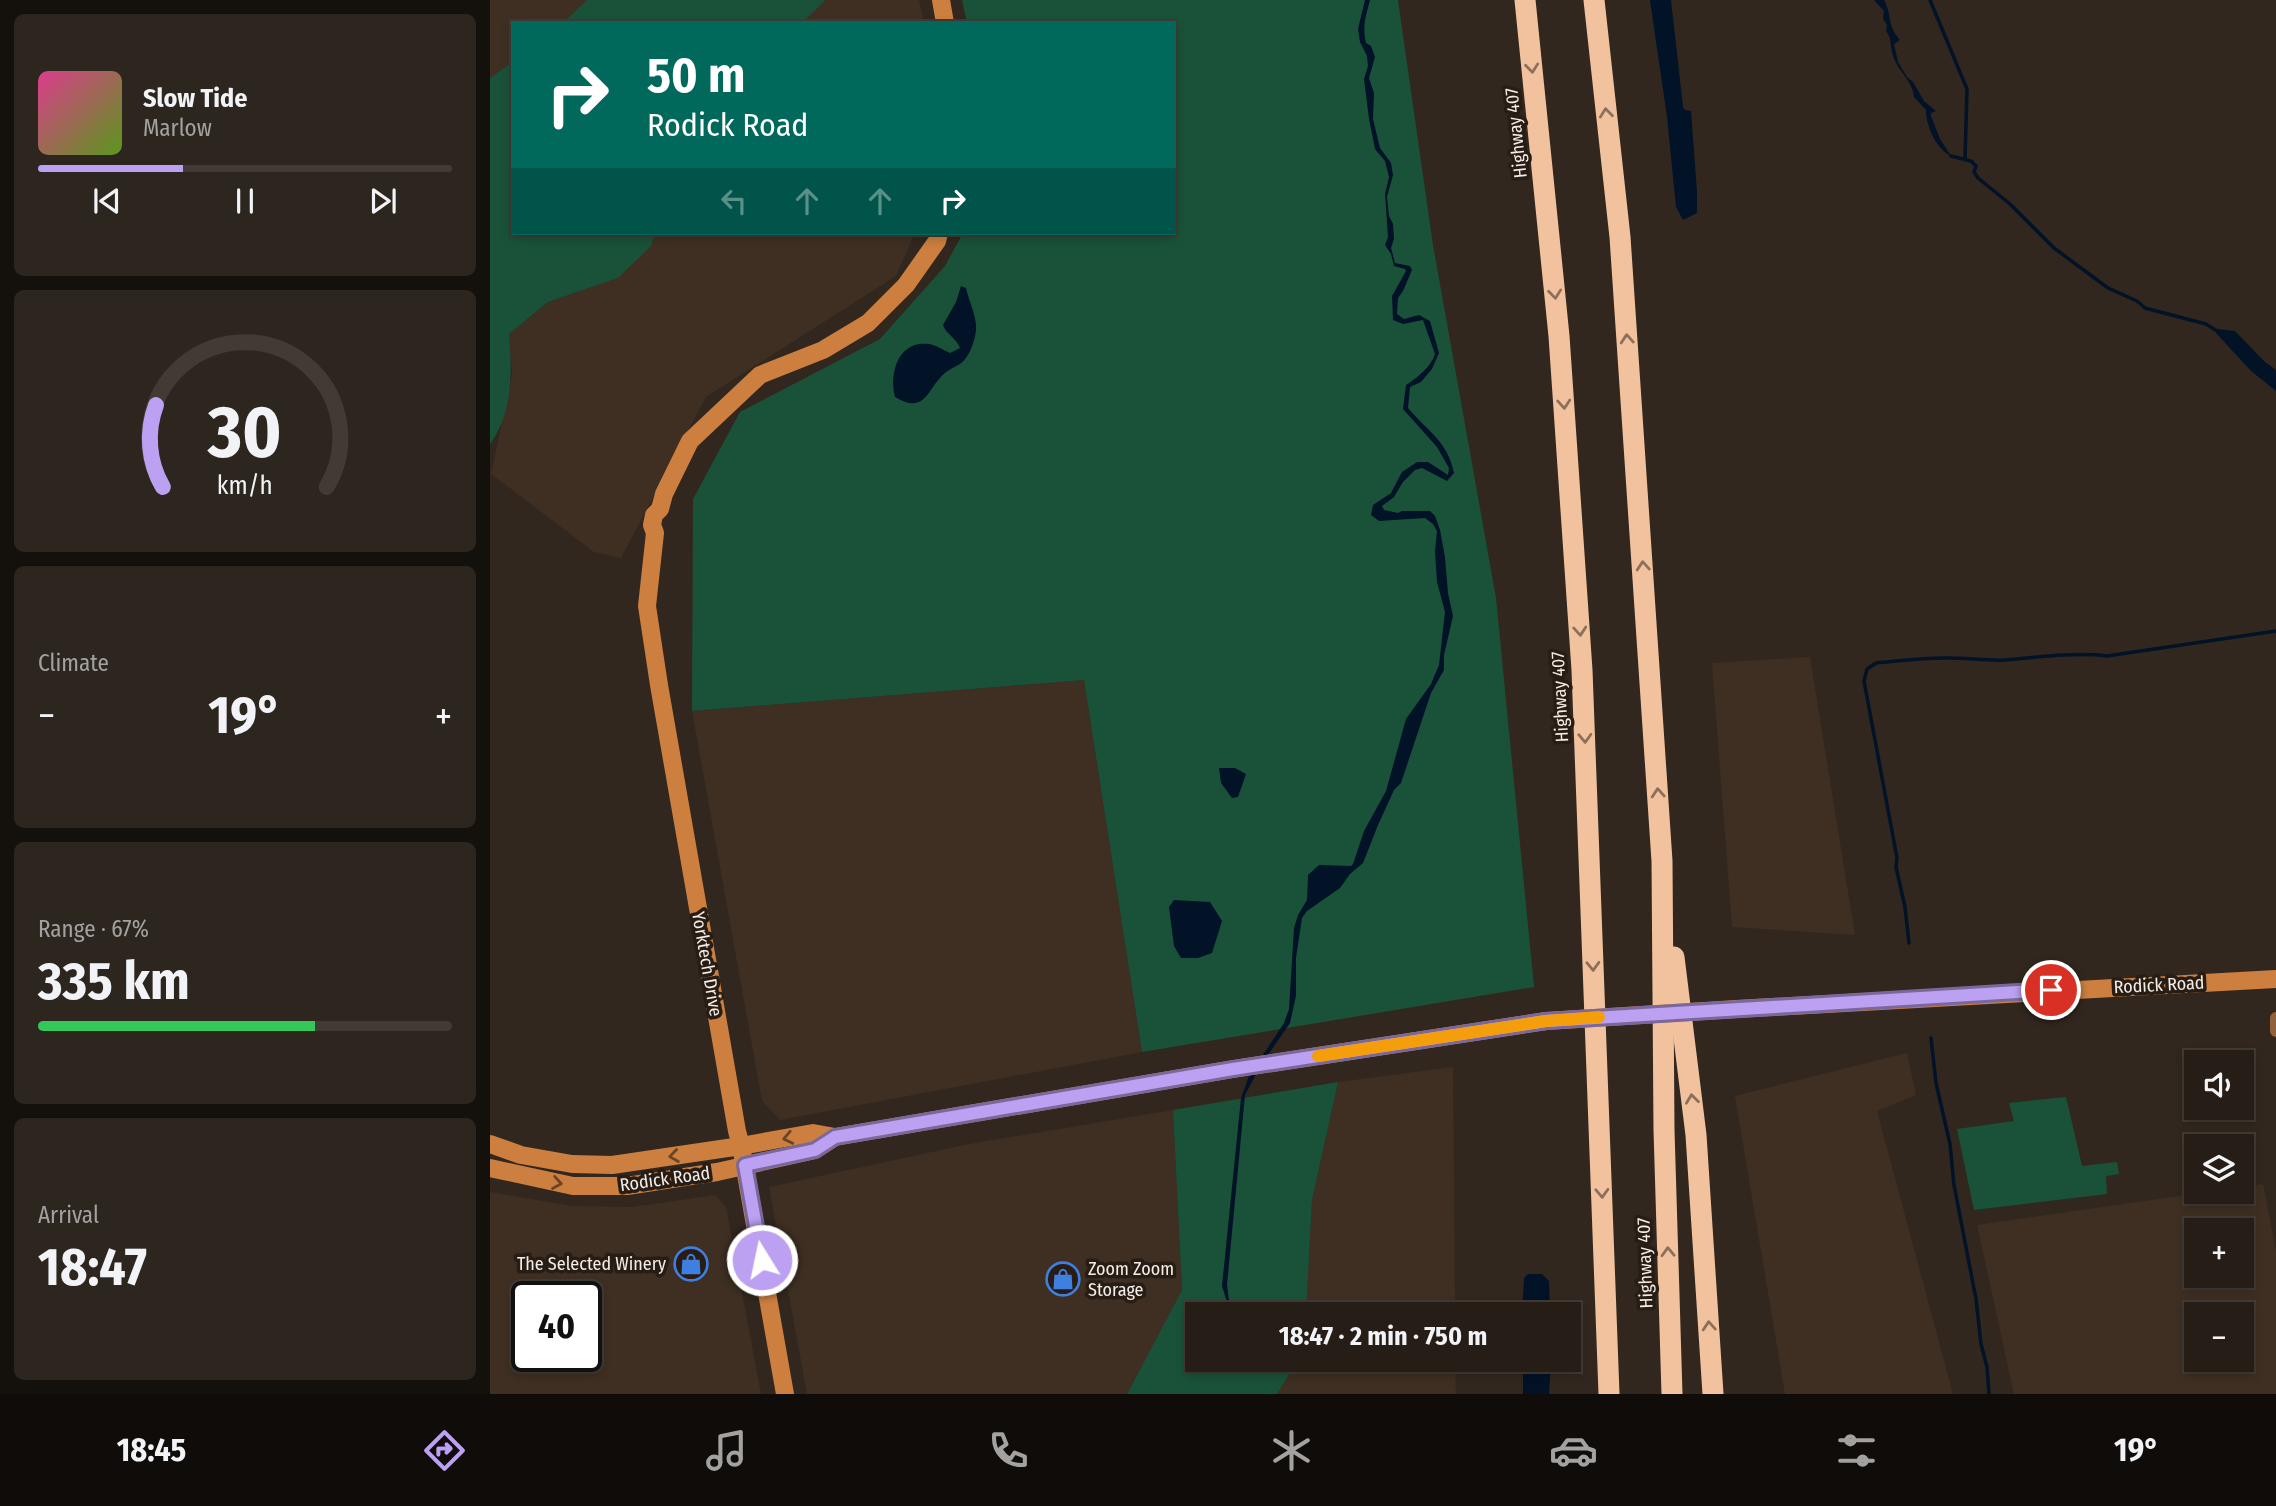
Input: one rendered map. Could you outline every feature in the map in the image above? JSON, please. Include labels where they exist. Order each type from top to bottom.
[{"type":"highway","name":"Highway 407","points":[[1525,0],[1559,336],[1582,670],[1609,1394]]},
{"type":"highway","name":"Highway 407","points":[[1594,0],[1620,237],[1662,861],[1664,1130],[1672,1394]]},
{"type":"highway","points":[[1662,861],[1696,1135],[1713,1394]]},
{"type":"highway","points":[[1595,1394],[1604,1263]]},
{"type":"main road","points":[[941,0],[945,21]]},
{"type":"main road","name":"Yorktech Drive","points":[[785,1394],[647,606],[654,533],[660,528],[663,516],[660,509],[664,494],[690,441],[760,375],[823,351],[868,323],[906,285],[938,235]]},
{"type":"main road","name":"Rodick Road","points":[[490,1144],[521,1155],[572,1164],[612,1165],[813,1133],[835,1137],[1233,1069],[1546,1021],[2276,979]]},
{"type":"main road","name":"Rodick Road","points":[[490,1168],[573,1186],[627,1186],[717,1172],[815,1150],[835,1137]]},
{"type":"street","points":[[2276,1018],[2276,1031]]},
{"type":"shaded area","points":[[490,0],[919,0],[924,21],[511,21],[511,151],[490,136]]},
{"type":"shaded area","points":[[631,235],[914,235],[896,276],[706,397],[621,558],[594,552],[491,474],[512,375],[509,334],[548,302],[618,278]]},
{"type":"shaded area","points":[[1810,657],[1855,935],[1732,927],[1712,663]]},
{"type":"shaded area","points":[[1084,680],[1142,1052],[780,1120],[762,1101],[692,711]]},
{"type":"shaded area","points":[[1907,1053],[1916,1095],[1877,1111],[1953,1394],[1785,1394],[1735,1096]]},
{"type":"shaded area","points":[[1453,1067],[1455,1302],[1307,1302],[1312,1200],[1338,1082]]},
{"type":"shaded area","points":[[1173,1110],[1182,1290],[1127,1394],[807,1394],[769,1187],[969,1144]]},
{"type":"shaded area","points":[[2263,1184],[2276,1250],[2276,1394],[2014,1394],[1977,1225],[2184,1195],[2184,1204],[2254,1204],[2254,1185]]},
{"type":"shaded area","points":[[490,1192],[573,1206],[633,1207],[715,1195],[726,1207],[761,1394],[490,1394]]},
{"type":"shaded area","points":[[1291,1372],[1455,1372],[1456,1394],[1277,1394]]},
{"type":"green space","points":[[587,0],[825,0],[804,21],[565,21]]},
{"type":"green space","points":[[962,0],[1398,0],[1433,245],[1496,598],[1534,987],[1142,1052],[1084,680],[692,711],[693,499],[740,412],[880,339],[945,266],[962,235],[1176,235],[1176,21],[967,21]]},
{"type":"green space","points":[[511,63],[511,235],[654,235],[651,246],[618,278],[548,302],[509,334],[511,362],[507,405],[498,432],[490,444],[490,78]]},
{"type":"green space","points":[[1338,1082],[1312,1200],[1307,1302],[1185,1302],[1185,1372],[1291,1372],[1277,1394],[1127,1394],[1182,1290],[1173,1110]]},
{"type":"green space","points":[[2066,1097],[2082,1166],[2117,1162],[2119,1174],[2106,1176],[2107,1194],[1974,1210],[1957,1129],[2014,1121],[2009,1103]]},
{"type":"water","points":[[1365,0],[1370,0],[1364,31],[1366,43],[1371,46],[1375,57],[1369,78],[1374,93],[1373,119],[1380,148],[1391,163],[1393,175],[1387,197],[1389,216],[1393,224],[1394,239],[1391,248],[1395,263],[1410,266],[1412,270],[1398,298],[1397,314],[1404,319],[1419,315],[1430,321],[1439,353],[1432,369],[1421,382],[1410,387],[1408,408],[1442,444],[1454,473],[1447,481],[1422,468],[1415,470],[1403,482],[1394,497],[1382,506],[1384,510],[1398,513],[1430,511],[1435,516],[1445,557],[1453,616],[1444,655],[1444,670],[1431,693],[1401,783],[1394,790],[1363,863],[1350,874],[1340,888],[1307,911],[1302,918],[1296,958],[1296,996],[1290,1023],[1261,1065],[1245,1095],[1227,1285],[1230,1302],[1228,1302],[1222,1286],[1241,1098],[1249,1076],[1284,1023],[1289,1009],[1294,928],[1307,900],[1308,875],[1319,865],[1353,864],[1364,831],[1386,791],[1406,719],[1431,684],[1439,665],[1445,612],[1437,582],[1437,531],[1433,524],[1425,518],[1379,521],[1371,515],[1373,505],[1391,493],[1402,472],[1417,462],[1428,462],[1448,475],[1449,468],[1437,447],[1403,409],[1406,385],[1427,368],[1435,354],[1423,320],[1403,324],[1393,320],[1392,296],[1406,271],[1394,266],[1385,245],[1388,237],[1385,194],[1389,177],[1385,161],[1375,149],[1364,79],[1368,66],[1367,56],[1360,42],[1358,29]]},
{"type":"water","points":[[1650,0],[1671,0],[1683,107],[1691,111],[1697,213],[1683,220],[1676,207],[1667,117]]},
{"type":"water","points":[[1874,0],[1884,0],[1891,25],[1900,40],[1894,44],[1898,62],[1924,101],[1936,111],[1931,113],[1931,116],[1940,139],[1951,156],[1936,143],[1926,110],[1914,97],[1911,85],[1894,58],[1886,31],[1887,25],[1883,19],[1884,11]]},
{"type":"water","points":[[961,286],[966,288],[976,325],[969,354],[960,364],[946,372],[920,401],[906,402],[895,397],[895,369],[898,360],[910,347],[929,344],[950,353],[960,348],[943,325],[956,302]]},
{"type":"water","points":[[2217,329],[2235,331],[2276,370],[2276,391],[2251,371],[2216,333]]},
{"type":"water","points":[[1219,768],[1235,768],[1246,774],[1238,797],[1232,798],[1221,783]]},
{"type":"water","points":[[1174,900],[1210,902],[1222,921],[1212,953],[1198,958],[1181,958],[1174,946],[1169,907]]},
{"type":"water","points":[[1528,1274],[1542,1274],[1549,1281],[1550,1302],[1523,1302],[1524,1278]]},
{"type":"water","points":[[1523,1372],[1550,1372],[1549,1394],[1523,1394]]},
{"type":"waterway","points":[[1930,0],[1967,89],[1965,159]]},
{"type":"waterway","points":[[1951,156],[1971,161],[1976,166],[1974,172],[1978,178],[2010,204],[2054,248],[2108,288],[2137,301],[2145,308],[2206,324],[2217,331]]},
{"type":"waterway","points":[[1909,943],[1905,907],[1896,867],[1897,858],[1864,681],[1867,669],[1876,663],[1932,658],[1998,660],[2070,655],[2107,656],[2276,631]]},
{"type":"waterway","points":[[1931,1038],[1936,1083],[1950,1144],[1954,1185],[1976,1299],[1989,1394]]},
{"type":"slow traffic","points":[[1318,1056],[1546,1021],[1599,1017]]},
{"type":"place","name":"The Selected Winery","points":[[691,1264]]},
{"type":"place","name":"Zoom Zoom Storage","points":[[1063,1279]]},
{"type":"route","points":[[762,1260],[745,1165],[815,1150],[835,1137],[1233,1069],[1546,1021],[2051,990]]}]
